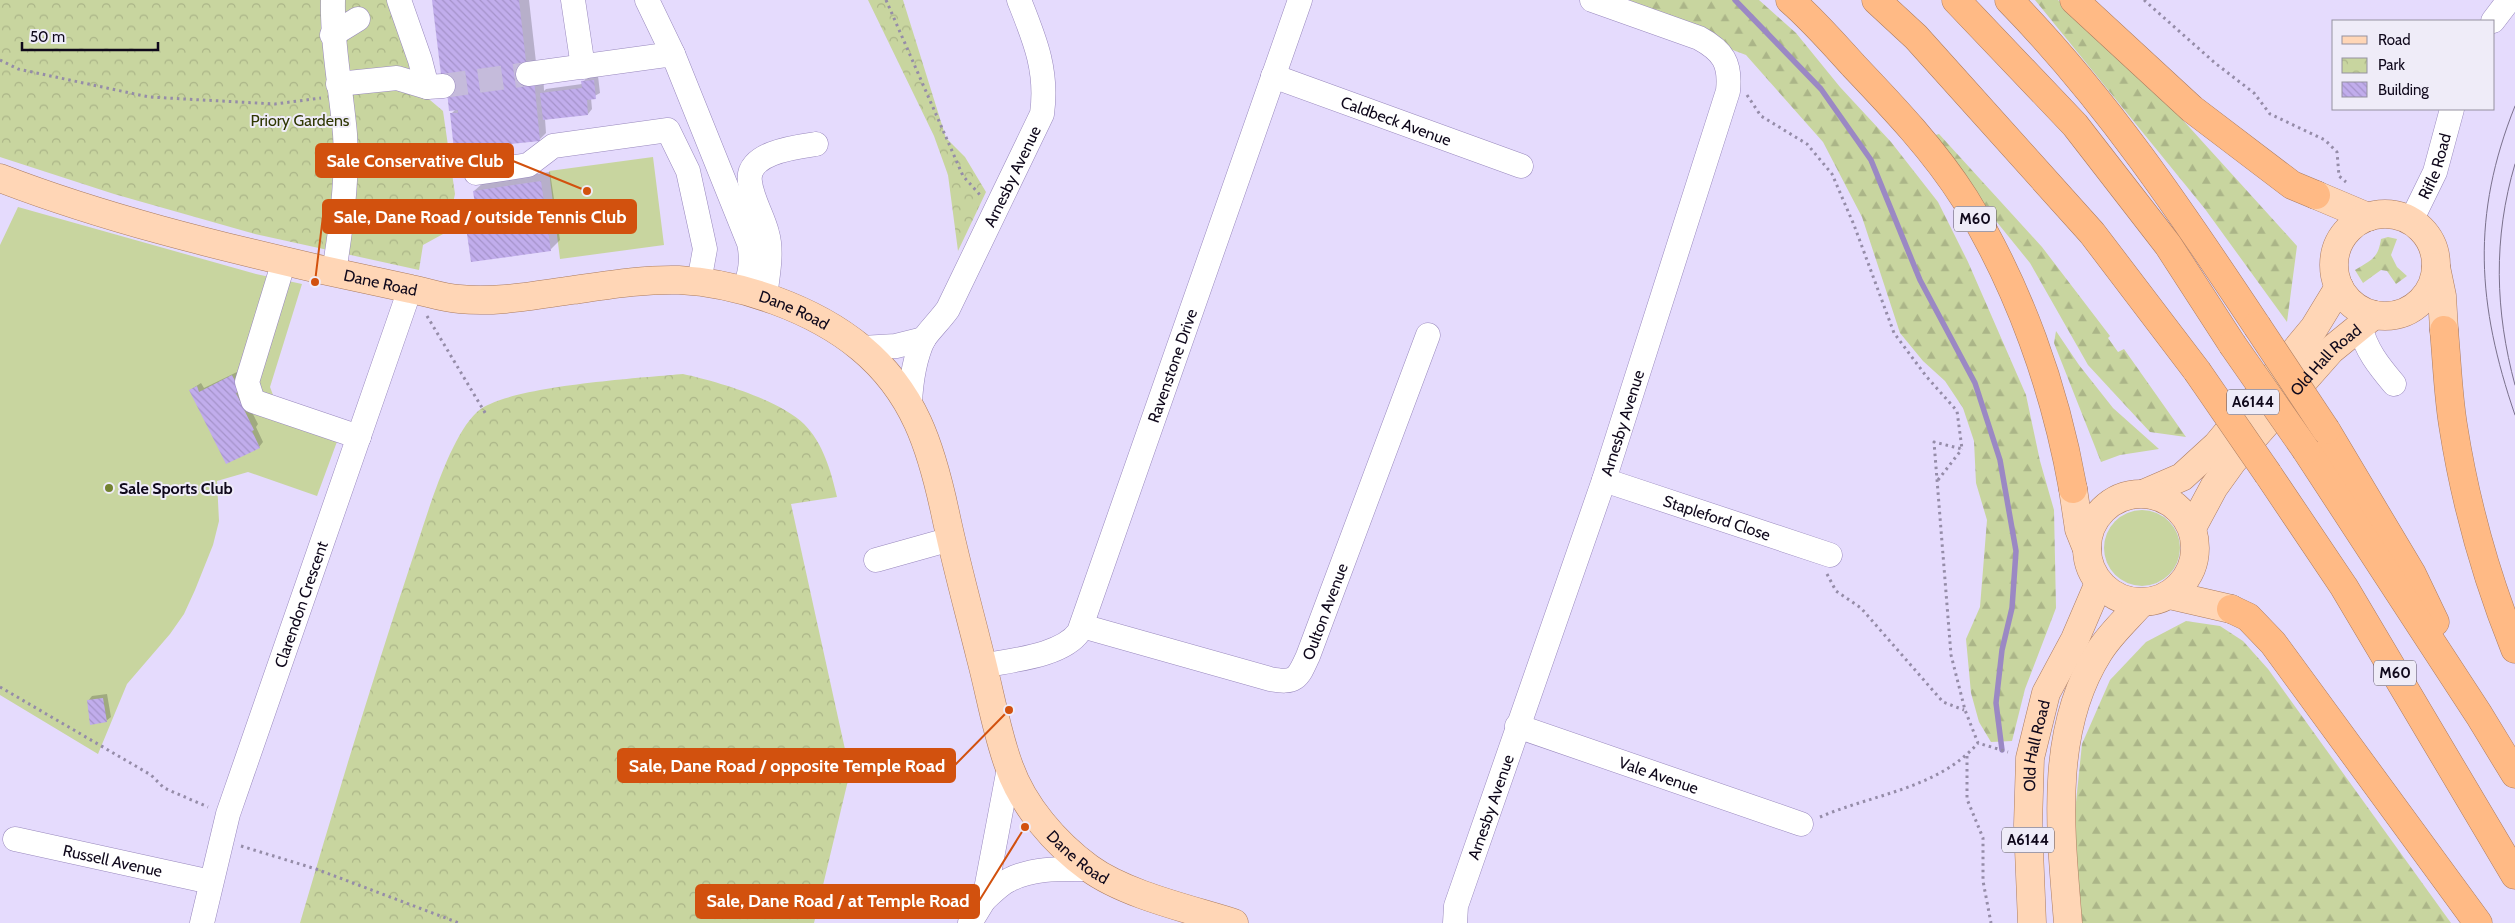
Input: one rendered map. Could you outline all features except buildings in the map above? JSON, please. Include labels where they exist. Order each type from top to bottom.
[{"type":"highway","name":"M60","points":[[1790,0],[1903,118],[1964,199],[2010,284],[2042,365],[2064,436],[2073,489]]},
{"type":"highway","name":"M60","points":[[1876,0],[1916,37],[2092,233],[2197,372],[2344,588],[2515,875]]},
{"type":"highway","name":"M60","points":[[1956,0],[2075,125],[2168,245],[2232,344],[2306,450],[2479,715],[2515,774]]},
{"type":"highway","name":"M60","points":[[1973,0],[2022,70]]},
{"type":"highway","name":"M60","points":[[2010,0],[2096,98],[2181,212],[2326,430],[2412,574],[2479,715]]},
{"type":"highway","points":[[2074,0],[2192,109],[2292,185],[2316,195]]},
{"type":"highway","points":[[2444,330],[2452,424],[2465,492],[2482,558],[2515,648]]},
{"type":"highway","points":[[2232,609],[2248,617],[2273,644],[2320,705],[2478,923]]},
{"type":"main road","name":"Dane Road","points":[[0,178],[59,200],[284,261],[459,299],[492,299],[633,282],[674,280],[699,282],[754,295],[804,312],[835,329],[862,348],[887,374],[910,403],[936,467],[951,539],[1009,768],[1023,793],[1056,840],[1091,870],[1126,887],[1234,923]]},
{"type":"main road","points":[[2316,195],[2368,217]]},
{"type":"main road","points":[[2436,266],[2434,281],[2427,294],[2416,305],[2403,312],[2367,320],[2359,309],[2347,300],[2339,287],[2334,270],[2335,253],[2342,238],[2353,225],[2368,217],[2385,214],[2399,216],[2411,221],[2422,229],[2430,240],[2435,253],[2442,296],[2444,330]]},
{"type":"main road","name":"Old Hall Road","points":[[2145,493],[2182,477],[2217,445],[2314,328],[2339,287]]},
{"type":"main road","name":"Old Hall Road","points":[[2192,528],[2214,487],[2232,462],[2331,350],[2367,320]]},
{"type":"main road","points":[[2073,489],[2079,529],[2090,567],[2099,583],[2111,594],[2125,600],[2141,603],[2156,601],[2170,595],[2184,582],[2193,565],[2196,547],[2192,528],[2185,515],[2174,504],[2160,497],[2145,493],[2128,495],[2111,502],[2098,515],[2089,531],[2086,549]]},
{"type":"main road","name":"Old Hall Road","points":[[2032,923],[2028,825],[2030,758],[2046,693],[2075,639],[2099,583]]},
{"type":"main road","points":[[2170,595],[2232,609]]},
{"type":"main road","name":"Old Hall Road","points":[[2068,923],[2061,824],[2062,762],[2074,705],[2099,652],[2141,603]]},
{"type":"street","points":[[333,0],[332,35],[345,135],[343,204],[334,272]]},
{"type":"street","points":[[339,90],[397,78],[435,86],[420,60],[399,0]]},
{"type":"street","points":[[573,0],[583,67]]},
{"type":"street","points":[[647,0],[673,54],[749,243],[752,258],[751,274],[754,295]]},
{"type":"street","name":"Arnesby Avenue","points":[[910,403],[911,378],[924,339],[938,324],[948,309],[1042,114],[1045,90],[1038,53],[1019,0]]},
{"type":"street","name":"Ravenstone Drive","points":[[983,666],[1057,649],[1073,641],[1082,626],[1300,0]]},
{"type":"street","name":"Arnesby Avenue","points":[[1455,923],[1456,906],[1604,480],[1728,91],[1728,69],[1723,57],[1715,46],[1699,38],[1592,0]]},
{"type":"street","points":[[2494,20],[2509,0]]},
{"type":"street","points":[[332,35],[358,19]]},
{"type":"street","points":[[528,74],[673,54]]},
{"type":"street","name":"Caldbeck Avenue","points":[[1272,76],[1521,166]]},
{"type":"street","name":"Rifle Road","points":[[2411,221],[2435,172],[2452,110]]},
{"type":"street","points":[[476,173],[528,165],[553,146],[668,130],[688,171],[705,249],[699,282]]},
{"type":"street","points":[[754,295],[768,240],[750,183],[749,174],[753,166],[762,158],[801,146],[816,144]]},
{"type":"street","points":[[284,261],[247,382],[253,402],[359,437]]},
{"type":"street","name":"Clarendon Crescent","points":[[202,923],[228,814],[410,289]]},
{"type":"street","points":[[2367,320],[2365,345],[2372,357],[2394,384]]},
{"type":"street","name":"Oulton Avenue","points":[[1082,626],[1270,679],[1285,682],[1292,680],[1298,675],[1308,656],[1428,335]]},
{"type":"street","points":[[862,348],[896,346],[924,339]]},
{"type":"street","name":"Stapleford Close","points":[[1604,480],[1830,556]]},
{"type":"street","points":[[875,558],[951,539]]},
{"type":"street","name":"Vale Avenue","points":[[1517,726],[1801,824]]},
{"type":"street","points":[[984,900],[1009,768]]},
{"type":"street","name":"Russell Avenue","points":[[15,839],[211,882]]},
{"type":"street","points":[[970,923],[984,900],[1009,880],[1054,868],[1091,870]]},
{"type":"path","points":[[886,0],[963,176],[995,212]]},
{"type":"path","points":[[2144,0],[2215,63],[2254,93],[2270,114],[2325,140],[2338,152],[2339,176],[2347,182]]},
{"type":"path","points":[[0,60],[18,69],[149,97],[276,104],[339,90]]},
{"type":"path","points":[[1728,91],[1749,95],[1761,116],[1807,144],[1832,174],[1854,225],[1894,333],[1926,376],[1958,411],[1962,449],[1937,480]]},
{"type":"path","points":[[410,289],[487,416]]},
{"type":"path","points":[[1962,449],[1934,442],[1952,655],[1965,710],[1978,743]]},
{"type":"path","points":[[1830,556],[1836,590],[1861,608],[1943,702],[1965,710]]},
{"type":"path","points":[[0,687],[151,775],[164,788],[228,814]]},
{"type":"path","points":[[1978,743],[2030,758]]},
{"type":"path","points":[[1801,824],[1924,782],[1967,755],[1978,743]]},
{"type":"path","points":[[1967,755],[1967,799],[1983,838],[1983,882],[1991,923]]},
{"type":"path","points":[[221,840],[316,870],[460,923]]},
{"type":"green space","name":"Priory Gardens","points":[[0,0],[399,0],[417,89],[443,111],[455,194],[451,212],[454,228],[423,245],[419,270],[255,234],[114,194],[0,157]]},
{"type":"green space","points":[[868,0],[903,0],[946,138],[965,157],[986,192],[958,251],[948,175],[934,136]]},
{"type":"green space","points":[[1601,0],[1759,0],[1796,33],[1840,87],[1891,142],[1938,202],[1968,262],[2026,395],[2040,461],[2054,510],[2056,608],[2025,689],[2012,741],[1991,742],[1979,722],[1971,693],[1966,639],[1980,607],[1987,520],[1976,483],[1974,441],[1963,408],[1945,381],[1923,361],[1900,333],[1862,217],[1823,142],[1746,55]]},
{"type":"green space","points":[[2035,0],[2058,0],[2181,118],[2297,246],[2287,322],[2205,209]]},
{"type":"green space","points":[[1939,134],[2042,247],[2110,336],[2108,338],[2118,352],[2124,349],[2186,437],[2150,432],[2088,365],[2030,263],[1928,137]]},
{"type":"green space","points":[[653,157],[664,245],[560,259],[549,171]]},
{"type":"green space","name":"Sale Sports Club","points":[[18,207],[256,274],[302,284],[270,387],[276,403],[342,428],[317,496],[248,472],[217,481],[219,521],[213,545],[195,590],[184,614],[170,634],[127,684],[98,754],[0,695],[0,245]]},
{"type":"green space","points":[[2388,237],[2397,239],[2391,255],[2397,267],[2407,276],[2396,284],[2387,271],[2381,270],[2363,283],[2355,270],[2376,255],[2381,239]]},
{"type":"green space","points":[[2056,331],[2079,365],[2113,408],[2159,449],[2120,455],[2101,462],[2054,343]]},
{"type":"green space","points":[[683,374],[712,381],[764,399],[793,415],[811,432],[821,449],[829,467],[837,497],[791,504],[850,772],[814,923],[300,923],[369,694],[424,522],[447,460],[466,424],[477,412],[492,403],[515,396],[574,385]]},
{"type":"green space","points":[[2135,510],[2149,510],[2163,516],[2174,527],[2180,541],[2177,563],[2169,575],[2149,586],[2135,586],[2121,580],[2110,569],[2104,555],[2104,541],[2110,527],[2121,516]]},
{"type":"green space","points":[[2186,621],[2220,626],[2243,641],[2268,669],[2451,923],[2078,923],[2072,841],[2082,744],[2110,680],[2146,642]]},
{"type":"waterway","points":[[1735,0],[1821,89],[1871,160],[1920,280],[1975,383],[2000,460],[2016,551],[2012,608],[2002,650],[1996,703],[2002,750]]},
{"type":"tunnel","points":[[443,86],[528,74]]},
{"type":"tram line","points":[[2515,106],[2501,146],[2491,185],[2484,260],[2493,335],[2502,374],[2515,415]]},
{"type":"tram line","points":[[2515,164],[2503,219],[2499,274],[2503,330],[2515,385]]},
{"type":"place","name":"Sale Conservative Club","points":[[587,191]]},
{"type":"place","name":"Sale, Dane Road / outside Tennis Club","points":[[315,282]]},
{"type":"place","name":"Sale Sports Club","points":[[109,488]]},
{"type":"place","name":"Sale, Dane Road / opposite Temple Road","points":[[1009,710]]},
{"type":"place","name":"Sale, Dane Road / at Temple Road","points":[[1025,827]]}]
